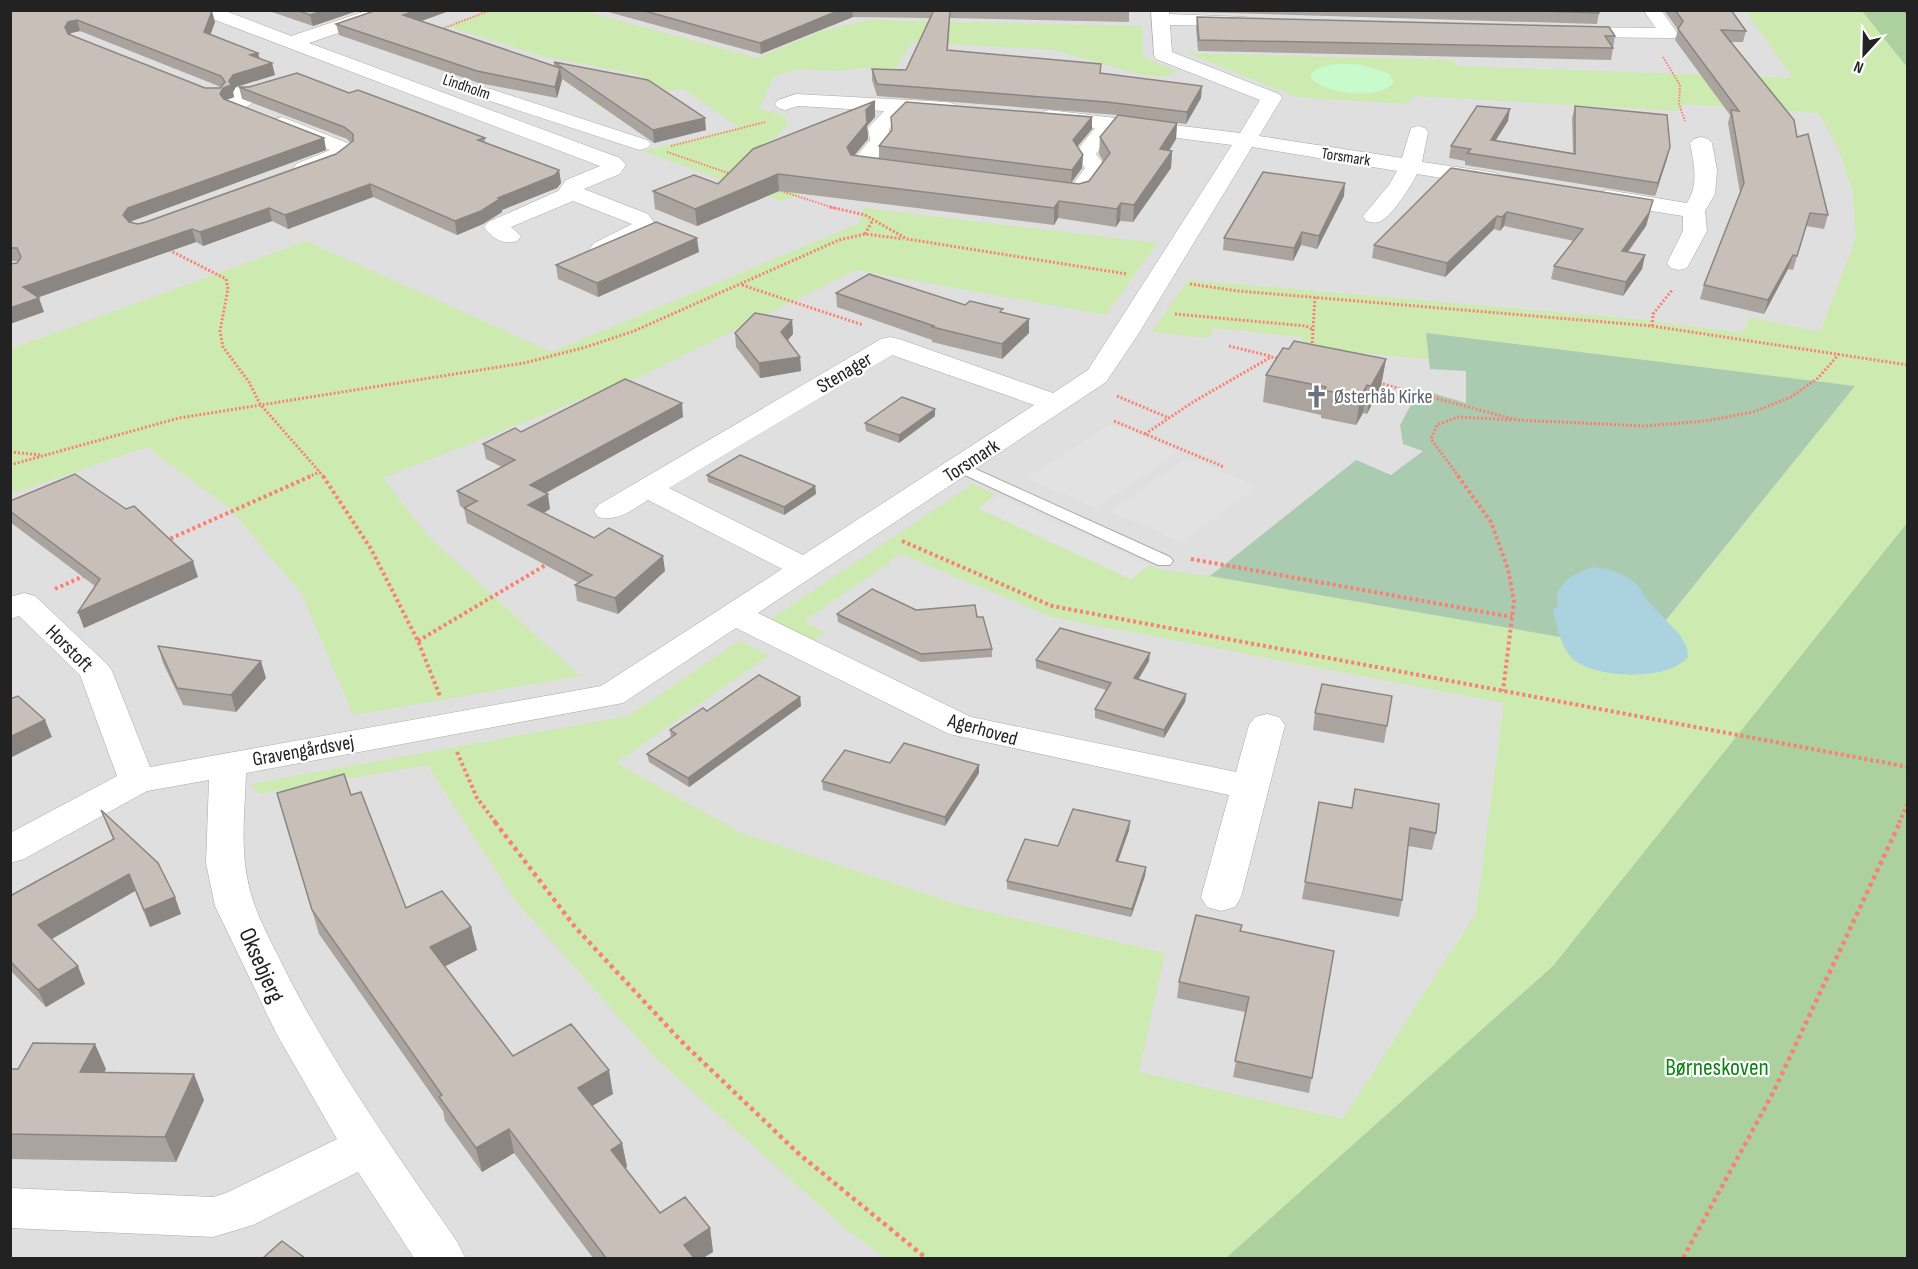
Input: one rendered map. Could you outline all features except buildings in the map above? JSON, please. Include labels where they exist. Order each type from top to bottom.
[{"type":"street","name":"Lindholm","points":[[205,10],[615,165],[571,187],[569,191],[572,192],[496,227],[509,236]]},
{"type":"street","points":[[1544,31],[1669,34],[1652,10]]},
{"type":"street","points":[[292,42],[384,11]]},
{"type":"street","name":"Torsmark","points":[[611,695],[1096,376],[1272,98],[1163,55],[1161,15],[1255,21]]},
{"type":"street","points":[[379,56],[410,66],[385,78]]},
{"type":"street","points":[[311,73],[345,62]]},
{"type":"street","points":[[195,86],[216,94],[205,99],[205,104],[217,107],[266,86]]},
{"type":"street","name":"Lindholm","points":[[478,90],[650,147]]},
{"type":"street","points":[[239,99],[261,115],[343,148],[343,152],[338,156],[285,176]]},
{"type":"street","points":[[785,104],[796,100],[972,110]]},
{"type":"street","name":"Lindholm","points":[[489,117],[521,105]]},
{"type":"street","points":[[898,105],[878,128],[881,141],[860,165],[918,172]]},
{"type":"street","name":"Torsmark","points":[[1029,115],[1245,140],[1506,182]]},
{"type":"street","points":[[1021,185],[1078,192],[1096,168],[1085,154],[1110,123]]},
{"type":"street","points":[[553,141],[590,128]]},
{"type":"street","points":[[1374,216],[1389,200],[1412,167],[1418,132]]},
{"type":"street","points":[[1679,263],[1695,231],[1694,211],[1704,194],[1706,170],[1701,143]]},
{"type":"street","points":[[572,192],[644,222],[644,225],[635,233],[583,256]]},
{"type":"street","points":[[1589,195],[1694,211]]},
{"type":"street","name":"Stenager","points":[[609,511],[890,345],[1055,403]]},
{"type":"street","points":[[648,489],[804,568]]},
{"type":"street","name":"Horstoft","points":[[17,606],[95,671],[137,781]]},
{"type":"street","name":"Agerhoved","points":[[734,614],[961,726],[1250,787]]},
{"type":"street","name":"Gravengårdsvej","points":[[10,850],[137,781],[611,695]]},
{"type":"street","points":[[1221,897],[1267,725]]},
{"type":"street","name":"Oksebjerg","points":[[228,764],[223,825],[227,880],[248,934],[282,1010],[366,1146],[441,1258]]},
{"type":"street","points":[[10,1208],[213,1217],[236,1211],[366,1146]]},
{"type":"lane","points":[[960,467],[1164,561]]},
{"type":"path","points":[[434,32],[490,10]]},
{"type":"path","points":[[1903,10],[1908,15]]},
{"type":"path","points":[[1647,34],[1680,85],[1679,104],[1691,139],[1701,143]]},
{"type":"path","points":[[650,147],[774,119],[785,104]]},
{"type":"path","points":[[650,147],[735,175]]},
{"type":"path","points":[[777,190],[873,220],[907,239]]},
{"type":"path","points":[[788,194],[798,190]]},
{"type":"path","points":[[865,234],[873,220]]},
{"type":"path","points":[[10,465],[179,418],[524,363],[586,347],[634,331],[839,240],[865,234],[1239,291],[1652,326],[1908,365]]},
{"type":"path","points":[[167,249],[226,279],[228,289],[220,331],[223,347],[249,382],[260,404],[321,472],[371,549],[418,641],[450,724],[458,755],[477,798],[575,927],[681,1041],[799,1154],[926,1258]]},
{"type":"path","points":[[1652,326],[1653,314],[1668,297],[1685,268],[1679,263]]},
{"type":"path","points":[[742,284],[885,333],[890,345]]},
{"type":"path","points":[[1311,357],[1315,297]]},
{"type":"path","points":[[1139,311],[1306,326],[1314,330]]},
{"type":"path","points":[[1229,346],[1290,361]]},
{"type":"path","points":[[1503,691],[1514,601],[1508,569],[1491,522],[1431,439],[1437,425],[1458,417],[1646,426],[1705,421],[1753,412],[1791,397],[1818,378],[1839,354]]},
{"type":"path","points":[[1145,434],[1270,357]]},
{"type":"path","points":[[1379,383],[1517,420]]},
{"type":"path","points":[[1117,396],[1169,418]]},
{"type":"path","points":[[1114,421],[1224,467]]},
{"type":"path","points":[[10,452],[45,455]]},
{"type":"path","points":[[162,542],[321,472]]},
{"type":"path","points":[[868,526],[1052,606],[1908,767]]},
{"type":"path","points":[[418,641],[559,557]]},
{"type":"path","points":[[1164,561],[1189,559],[1512,617]]},
{"type":"path","points":[[17,606],[88,575]]},
{"type":"path","points":[[1683,1258],[1712,1210],[1822,995],[1908,803]]},
{"type":"shaded area","points":[[11,11],[1907,11],[1907,1258],[11,1258]]},
{"type":"shaded area","points":[[1111,424],[1178,452],[1096,508],[1026,478]]},
{"type":"shaded area","points":[[1187,458],[1256,486],[1181,542],[1110,511]]},
{"type":"shaded area","points":[[996,495],[1150,565],[1131,579],[978,508]]},
{"type":"green space","points":[[1862,10],[1907,67],[1907,523],[1553,966],[1226,1258],[885,1258],[846,1229],[654,1057],[515,900],[427,765],[260,794],[250,784],[628,716],[739,641],[769,655],[616,763],[741,833],[963,906],[1165,953],[1139,1072],[1343,1119],[1476,913],[1504,703],[1052,617],[901,554],[804,621],[826,633],[813,641],[771,619],[973,484],[996,495],[978,508],[1130,579],[1150,565],[1161,570],[1210,576],[1561,637],[1576,657],[1597,668],[1645,675],[1680,635],[1666,621],[1854,386],[1427,333],[1429,359],[1303,348],[1302,337],[1214,328],[1208,338],[1152,332],[1188,280],[1637,319],[1742,333],[1750,317],[1820,332],[1856,238],[1852,189],[1839,150],[1819,113],[1684,104],[1678,111],[1414,96],[1406,104],[1297,97],[1187,53],[1453,60],[1458,66],[1793,78],[1746,11]]},
{"type":"green space","points":[[488,11],[584,11],[757,58],[821,31],[870,20],[1142,26],[1143,57],[1179,72],[1162,77],[1142,75],[1054,50],[912,42],[895,69],[862,68],[838,71],[797,69],[773,77],[759,109],[786,116],[787,126],[742,172],[816,189],[781,201],[642,151],[740,128],[682,88],[598,107],[593,106],[644,76],[538,55],[448,26]]},
{"type":"green space","points":[[1862,11],[1907,11],[1907,67]]},
{"type":"green space","points":[[1357,64],[1388,73],[1394,82],[1377,92],[1352,93],[1328,88],[1311,78],[1311,74],[1321,67]]},
{"type":"green space","points":[[864,208],[1157,243],[1106,315],[856,270],[646,374],[383,478],[429,537],[580,676],[353,715],[302,594],[229,508],[147,447],[11,494],[11,349],[306,241],[552,352],[860,223]]},
{"type":"green space","points":[[1426,333],[1855,386],[1641,651],[1210,576],[1356,460],[1391,475],[1423,451],[1403,444],[1400,425],[1412,403],[1427,402],[1429,392],[1466,403],[1466,371],[1430,369]]},
{"type":"green space","name":"Børneskoven","points":[[1907,523],[1907,1258],[1226,1258],[1553,966]]},
{"type":"water","points":[[1592,567],[1624,575],[1637,584],[1647,600],[1680,635],[1687,648],[1688,657],[1678,665],[1665,670],[1632,675],[1599,671],[1574,660],[1562,643],[1553,609],[1558,607],[1557,593],[1568,578]]},
{"type":"place","name":"Østerhåb Kirke","points":[[1316,396]]}]
